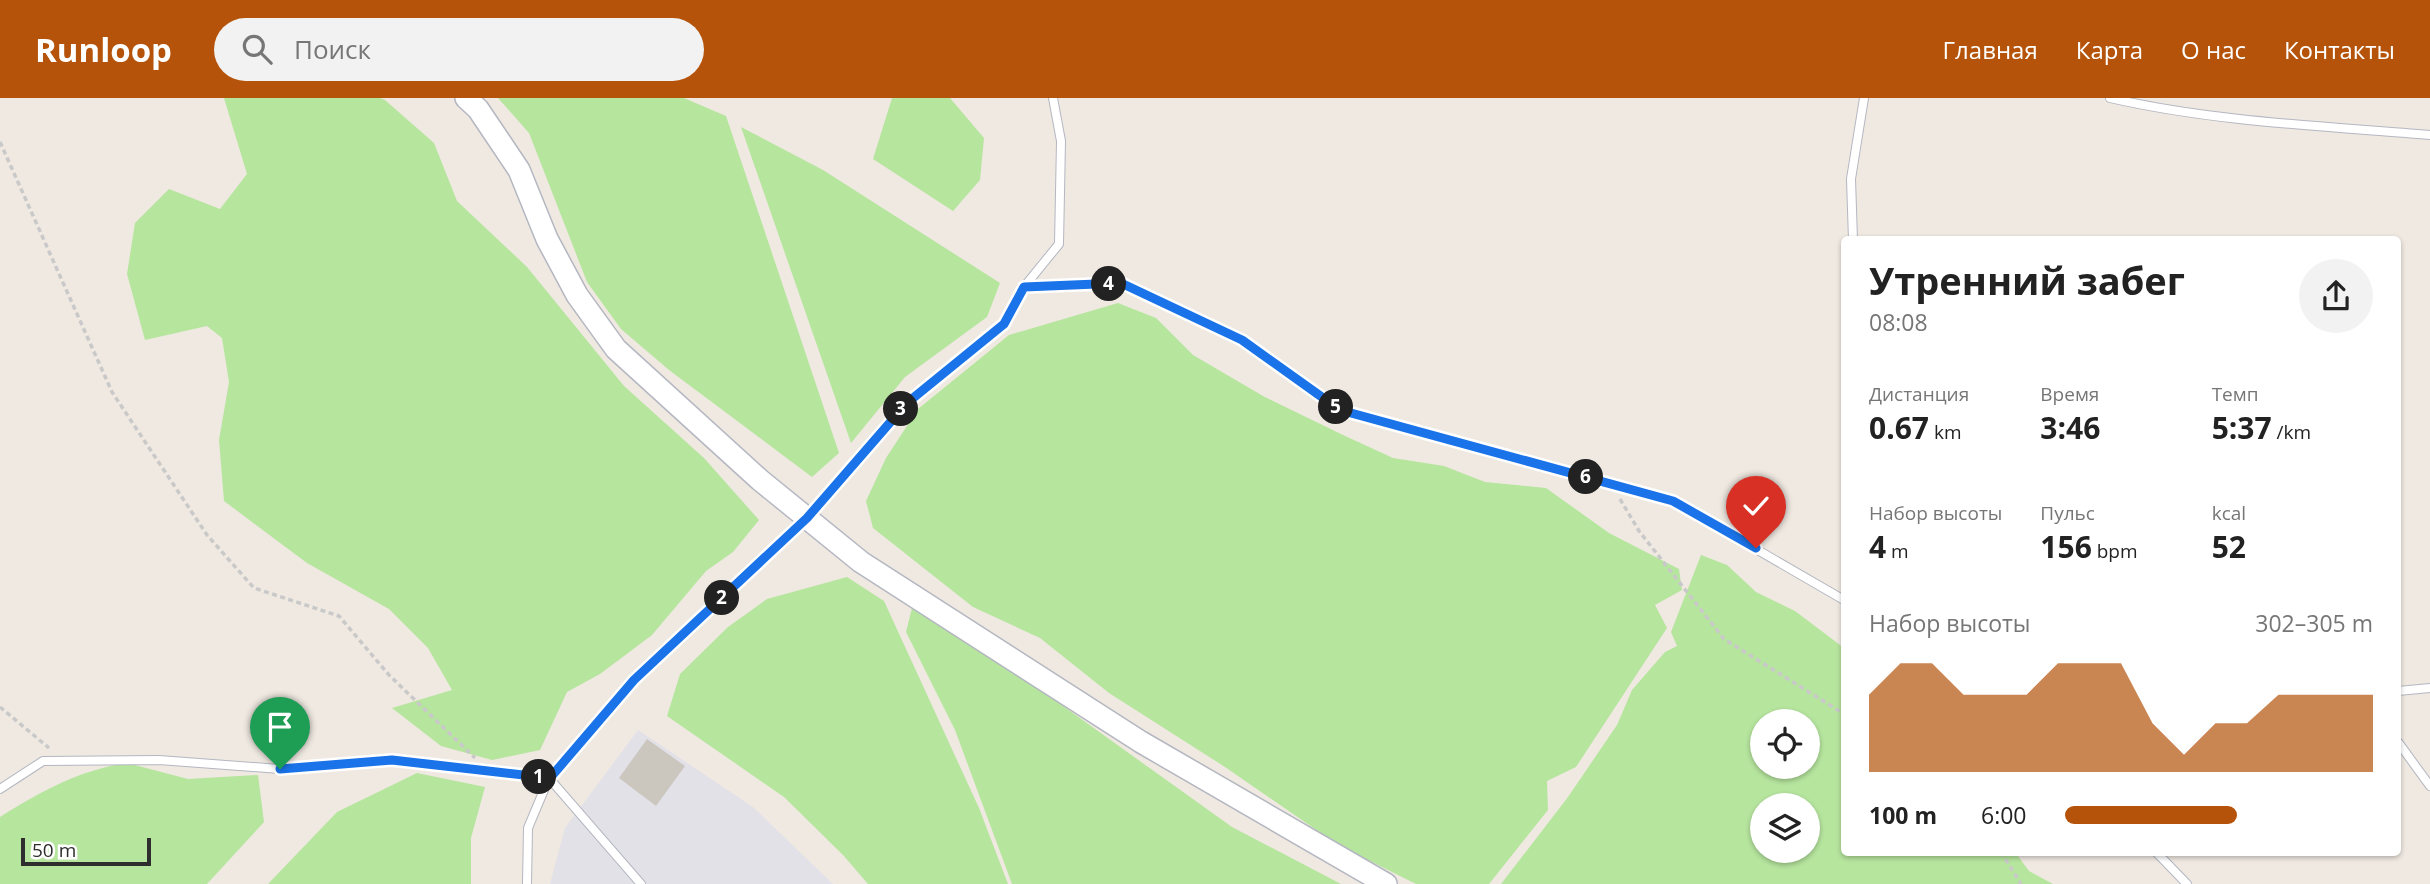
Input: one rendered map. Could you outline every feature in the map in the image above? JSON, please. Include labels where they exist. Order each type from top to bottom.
[{"type":"street","points":[[466,98],[478,110],[519,170],[559,262],[578,295],[616,349],[760,480],[861,562],[1141,742],[1386,884]]},
{"type":"lane","points":[[527,884],[528,828],[550,778],[634,680],[807,518],[907,403],[1004,324],[1024,287],[1059,244],[1061,141],[1053,98]]},
{"type":"lane","points":[[1853,236],[1851,179],[1864,98]]},
{"type":"lane","points":[[2110,98],[2149,107],[2241,119],[2430,135]]},
{"type":"lane","points":[[1024,287],[1121,283],[1242,340],[1340,410],[1673,501],[1841,598]]},
{"type":"lane","points":[[2401,691],[2430,688]]},
{"type":"lane","points":[[2401,746],[2430,786]]},
{"type":"lane","points":[[0,789],[43,761],[159,760],[280,769],[392,760],[550,778],[641,884]]},
{"type":"lane","points":[[2160,856],[2187,884]]},
{"type":"path","points":[[0,142],[112,392],[207,535],[254,588],[339,616],[389,674],[491,772]]},
{"type":"path","points":[[1612,484],[1639,531],[1724,639],[1841,712]]},
{"type":"path","points":[[0,707],[64,761]]},
{"type":"path","points":[[2004,856],[2021,884]]},
{"type":"shaded area","points":[[638,730],[753,807],[833,884],[550,884],[565,828]]},
{"type":"green space","points":[[224,98],[385,100],[434,143],[457,201],[527,267],[624,386],[704,458],[759,520],[733,552],[706,571],[652,635],[600,674],[567,692],[540,750],[492,760],[441,746],[392,708],[452,690],[428,648],[389,609],[307,563],[224,501],[219,440],[229,382],[222,338],[207,326],[145,340],[127,274],[135,223],[169,189],[220,209],[247,174]]},
{"type":"green space","points":[[498,98],[684,98],[726,116],[839,453],[812,477],[669,370],[621,329],[587,282],[529,133]]},
{"type":"green space","points":[[892,98],[950,98],[984,138],[980,180],[953,211],[873,159]]},
{"type":"green space","points":[[741,127],[823,170],[1000,283],[987,317],[905,377],[851,443]]},
{"type":"green space","points":[[1118,303],[1156,318],[1193,355],[1263,396],[1343,435],[1393,458],[1444,466],[1485,482],[1546,488],[1609,533],[1679,569],[1682,590],[1655,605],[1667,628],[1576,767],[1547,781],[1548,810],[1489,884],[1416,884],[1338,845],[1225,767],[1109,693],[1040,638],[973,607],[873,528],[866,501],[886,458],[918,409],[1009,335]]},
{"type":"green space","points":[[1701,555],[1727,565],[1756,592],[1795,611],[1841,646],[1841,856],[2018,856],[2029,871],[2053,884],[1501,884],[1568,797],[1617,725],[1632,690],[1665,652],[1677,646],[1671,632]]},
{"type":"green space","points":[[847,577],[884,601],[979,808],[1008,884],[868,884],[843,855],[784,797],[667,716],[680,674],[728,627],[767,599]]},
{"type":"green space","points":[[912,608],[961,633],[1232,827],[1341,884],[1012,884],[955,730],[906,632]]},
{"type":"green space","points":[[127,763],[188,779],[258,775],[264,822],[207,884],[0,884],[0,817],[60,783],[109,766]]},
{"type":"green space","points":[[417,773],[485,787],[471,838],[471,884],[268,884],[337,812]]},
{"type":"building","points":[[647,739],[685,766],[656,806],[619,778]]},
{"type":"route","points":[[280,769],[392,760],[550,778],[634,680],[807,518],[907,403],[1004,324],[1024,287],[1121,283],[1242,340],[1340,410],[1673,501],[1756,548]]}]
